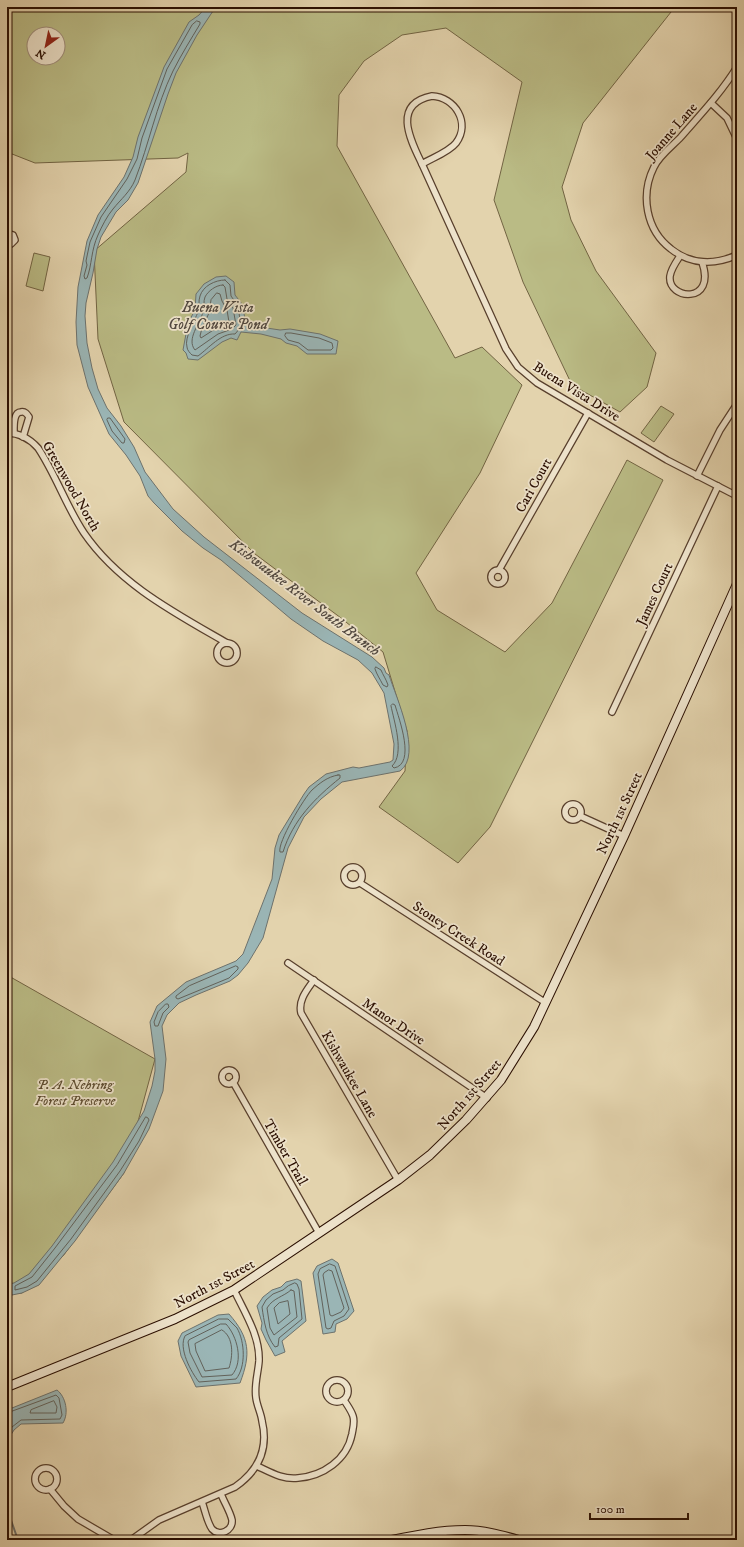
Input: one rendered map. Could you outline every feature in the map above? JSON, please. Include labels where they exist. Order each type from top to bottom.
[{"type":"street","name":"Joanne Lane","points":[[737,67],[711,103],[657,162],[648,181],[646,195],[647,209],[651,223],[658,236],[669,248],[680,256],[702,262],[718,262],[737,255]]},
{"type":"street","name":"Buena Vista Drive","points":[[422,164],[452,147],[459,138],[461,132],[461,120],[456,108],[448,100],[442,97],[432,96],[421,100],[412,107],[406,123],[409,134],[422,164],[506,349],[512,359],[534,381],[697,476],[737,496]]},
{"type":"street","points":[[711,103],[727,118],[737,139]]},
{"type":"street","points":[[7,233],[13,235],[15,240],[11,244],[7,244]]},
{"type":"street","points":[[680,256],[672,269],[670,279],[673,287],[679,292],[688,295],[697,292],[703,285],[706,276],[702,262]]},
{"type":"street","points":[[697,476],[720,430],[737,404]]},
{"type":"street","points":[[14,433],[16,415],[18,412],[23,412],[29,417],[24,437]]},
{"type":"street","name":"Cari Court","points":[[499,570],[588,413]]},
{"type":"street","name":"Greenwood North","points":[[7,433],[14,433],[24,437],[38,448],[84,533],[113,567],[133,585],[152,598],[227,643]]},
{"type":"street","name":"James Court","points":[[612,712],[718,486]]},
{"type":"street","name":"North 1st Street","points":[[7,1387],[175,1318],[234,1290],[398,1180],[430,1155],[487,1098],[518,1055],[546,1003],[579,929],[624,836],[737,584]]},
{"type":"street","points":[[580,816],[624,836]]},
{"type":"street","name":"Stoney Creek Road","points":[[360,883],[546,1003]]},
{"type":"street","name":"Manor Drive","points":[[288,963],[487,1098]]},
{"type":"street","name":"Kishwaukee Lane","points":[[314,980],[300,1004],[301,1013],[398,1180]]},
{"type":"street","name":"Timber Trail","points":[[233,1082],[319,1233]]},
{"type":"street","points":[[131,1540],[158,1520],[220,1494],[241,1482],[257,1466],[263,1446],[264,1435],[262,1419],[256,1398],[258,1351],[252,1328],[234,1290]]},
{"type":"street","points":[[257,1466],[276,1475],[297,1479],[318,1474],[332,1466],[342,1456],[348,1446],[354,1427],[353,1415],[344,1400]]},
{"type":"street","points":[[50,1489],[64,1506],[78,1519],[114,1540]]},
{"type":"street","points":[[202,1502],[212,1528],[218,1532],[224,1532],[231,1527],[232,1521],[220,1494]]},
{"type":"street","points":[[392,1540],[418,1534],[465,1530],[496,1534],[519,1540]]},
{"type":"green space","points":[[7,7],[675,7],[583,123],[562,187],[571,220],[596,271],[656,353],[647,387],[620,412],[572,385],[523,282],[494,200],[522,82],[446,28],[402,35],[364,61],[339,95],[337,146],[455,358],[482,347],[522,385],[480,473],[416,573],[437,610],[505,652],[552,603],[627,460],[663,480],[490,827],[458,863],[379,807],[405,771],[407,731],[383,652],[341,618],[255,554],[124,422],[98,339],[94,251],[186,172],[188,153],[178,158],[35,163],[7,152]]},
{"type":"green space","points":[[34,253],[50,257],[43,291],[26,286]]},
{"type":"green space","points":[[661,406],[674,414],[654,442],[641,433]]},
{"type":"green space","name":"P. A. Nehring Forest Preserve","points":[[7,975],[155,1059],[124,1173],[63,1256],[22,1293],[7,1293]]},
{"type":"water","points":[[206,7],[218,7],[213,11],[197,35],[176,73],[138,183],[128,200],[116,212],[101,237],[97,249],[86,303],[85,316],[87,343],[92,368],[98,389],[107,408],[121,426],[134,447],[145,472],[173,509],[204,537],[302,613],[372,657],[384,668],[386,673],[389,675],[402,711],[406,725],[409,752],[406,763],[400,771],[342,782],[321,799],[304,817],[288,848],[263,938],[248,963],[238,975],[230,981],[179,1003],[167,1015],[162,1026],[166,1059],[163,1091],[149,1129],[124,1173],[75,1241],[39,1285],[22,1293],[7,1296],[7,1284],[14,1283],[29,1274],[52,1246],[113,1162],[144,1111],[155,1071],[155,1059],[150,1022],[157,1006],[186,982],[236,961],[243,954],[272,879],[275,848],[279,835],[309,787],[326,774],[353,767],[359,768],[390,762],[393,760],[394,744],[384,693],[372,673],[358,660],[323,641],[291,619],[221,560],[182,531],[154,503],[148,496],[140,476],[126,455],[109,434],[88,387],[77,345],[76,322],[78,287],[87,241],[98,215],[124,177],[133,157],[138,137],[164,67],[189,22],[199,15]]},
{"type":"water","name":"Buena Vista Golf Course Pond","points":[[226,276],[234,282],[235,295],[242,304],[247,328],[260,327],[280,330],[290,329],[320,334],[338,341],[336,354],[307,354],[297,346],[286,343],[281,339],[261,334],[241,332],[237,340],[231,338],[222,342],[198,360],[188,359],[183,350],[188,323],[195,310],[196,294],[204,284],[216,277]]},
{"type":"water","points":[[332,1259],[338,1263],[354,1311],[347,1319],[336,1324],[335,1332],[323,1334],[313,1273],[317,1266]]},
{"type":"water","points":[[297,1279],[301,1281],[306,1321],[282,1341],[285,1352],[275,1356],[261,1329],[262,1323],[257,1306],[263,1297],[272,1290],[281,1287],[286,1282]]},
{"type":"water","points":[[229,1314],[245,1339],[247,1355],[244,1373],[240,1383],[196,1387],[181,1356],[178,1341],[182,1333],[218,1315]]},
{"type":"water","points":[[57,1390],[63,1397],[66,1405],[66,1415],[63,1423],[21,1424],[14,1430],[7,1441],[7,1410]]},
{"type":"waterway","points":[[7,1509],[18,1540]]},
{"type":"water label","name":"Kishwaukee River South Branch","points":[[305,597]]}]
